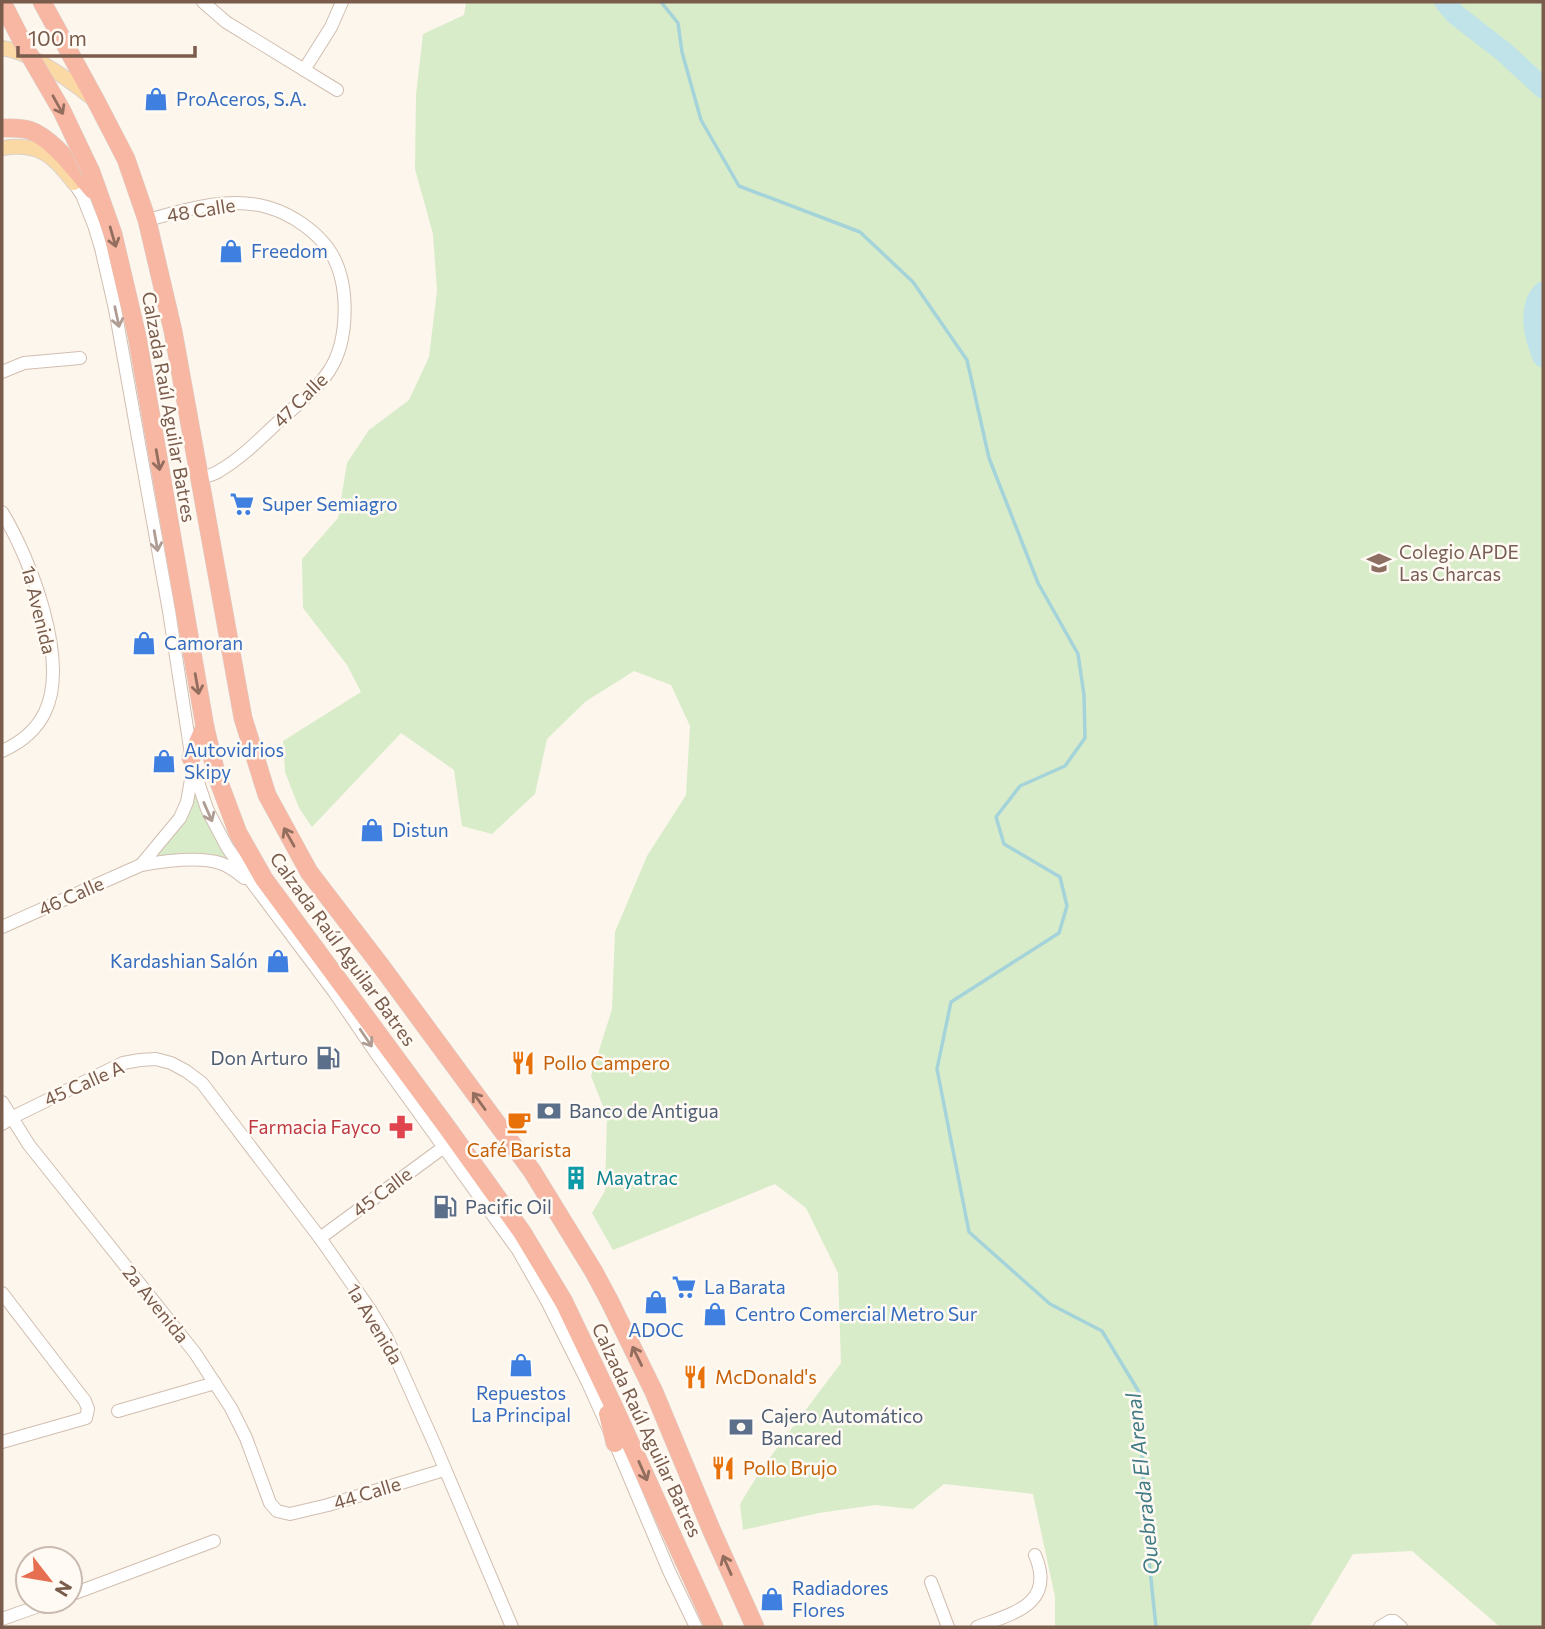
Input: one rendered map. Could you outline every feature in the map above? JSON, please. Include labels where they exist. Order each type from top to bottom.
[{"type":"highway","name":"Calzada Raúl Aguilar Batres","points":[[2,2],[26,50],[62,111],[91,172],[113,234],[137,336],[205,727],[217,777],[238,833],[264,879],[522,1232],[564,1302],[714,1627]]},
{"type":"highway","name":"Calzada Raúl Aguilar Batres","points":[[42,2],[126,159],[147,219],[173,331],[243,718],[267,795],[309,872],[532,1171],[594,1272],[654,1392],[755,1627]]},
{"type":"highway","points":[[2,128],[27,130],[42,137],[60,160],[99,196]]},
{"type":"highway","points":[[192,762],[205,727]]},
{"type":"highway","points":[[597,1370],[615,1443]]},
{"type":"main road","points":[[2,48],[17,52],[59,73],[96,101]]},
{"type":"main road","points":[[2,148],[18,146],[35,149],[60,160],[74,183]]},
{"type":"street","points":[[203,2],[226,22],[337,90]]},
{"type":"street","points":[[304,70],[331,27],[342,2]]},
{"type":"street","points":[[74,183],[88,209],[102,248],[120,332],[169,611],[192,762],[200,792],[216,828],[253,884],[495,1216],[530,1271],[576,1359],[615,1443],[669,1572],[696,1627]]},
{"type":"street","name":"48 Calle","points":[[147,219],[221,204],[268,207],[304,225],[320,239],[338,269],[341,286]]},
{"type":"street","name":"47 Calle","points":[[199,478],[218,472],[256,442],[328,373],[338,352],[344,329],[341,286]]},
{"type":"street","points":[[2,372],[24,363],[80,358]]},
{"type":"street","name":"1a Avenida","points":[[2,512],[26,559],[40,597],[51,648],[53,676],[49,701],[38,724],[25,738],[2,751]]},
{"type":"street","name":"46 Calle","points":[[141,865],[180,818],[190,788],[192,762]]},
{"type":"street","name":"46 Calle","points":[[2,927],[141,865],[165,860],[206,860],[220,863],[253,884]]},
{"type":"street","name":"45 Calle A","points":[[7,1120],[123,1063],[156,1059],[171,1063]]},
{"type":"street","name":"1a Avenida","points":[[171,1063],[202,1083],[320,1238],[371,1311],[400,1363],[512,1627]]},
{"type":"street","name":"2a Avenida","points":[[2,1102],[7,1120],[195,1353],[231,1408],[246,1438],[270,1503],[277,1511],[290,1514]]},
{"type":"street","name":"45 Calle","points":[[320,1238],[443,1147]]},
{"type":"street","points":[[2,1293],[85,1401],[88,1409],[86,1418],[2,1442]]},
{"type":"street","points":[[118,1410],[215,1383]]},
{"type":"street","name":"44 Calle","points":[[290,1514],[444,1470]]},
{"type":"street","points":[[84,1590],[214,1541]]},
{"type":"street","points":[[977,1627],[1003,1618],[1038,1595],[1042,1582],[1041,1568],[1035,1555]]},
{"type":"street","points":[[931,1582],[948,1627]]},
{"type":"street","points":[[1380,1627],[1394,1621],[1401,1627]]},
{"type":"green space","points":[[466,2],[1543,2],[1543,1627],[1500,1627],[1412,1551],[1353,1554],[1309,1627],[1055,1627],[1055,1597],[1033,1494],[944,1484],[913,1509],[875,1505],[819,1513],[743,1530],[740,1504],[762,1468],[841,1363],[838,1273],[806,1208],[775,1184],[613,1250],[592,1213],[605,1191],[607,1116],[591,1076],[612,1009],[615,932],[647,856],[686,795],[690,726],[671,685],[634,671],[585,702],[547,739],[535,794],[492,834],[462,826],[454,770],[401,733],[312,827],[299,808],[285,772],[283,741],[361,692],[347,665],[303,608],[302,559],[338,518],[347,463],[369,430],[409,400],[429,357],[437,291],[433,234],[415,169],[416,95],[423,34],[464,15]]},
{"type":"green space","points":[[193,788],[234,867],[164,855],[141,865]]},
{"type":"waterway","name":"Quebrada El Arenal","points":[[661,2],[678,23],[682,52],[701,120],[739,186],[860,232],[913,282],[967,360],[989,458],[1038,583],[1078,654],[1084,695],[1085,738],[1065,766],[1020,786],[996,817],[1004,844],[1060,877],[1067,906],[1059,933],[951,1002],[937,1069],[969,1232],[1050,1304],[1102,1331],[1139,1392],[1145,1522],[1156,1627]]},
{"type":"waterway","points":[[1445,2],[1455,14],[1504,52],[1543,88]]},
{"type":"waterway","points":[[1543,292],[1535,306],[1534,315],[1535,332],[1543,357]]},
{"type":"place","name":"ProAceros, S.A.","points":[[156,99]]},
{"type":"place","name":"Freedom","points":[[231,251]]},
{"type":"place","name":"Super Semiagro","points":[[242,504]]},
{"type":"place","name":"Colegio APDE Las Charcas","points":[[1379,563]]},
{"type":"place","name":"Camoran","points":[[144,643]]},
{"type":"place","name":"Autovidrios Skipy","points":[[164,761]]},
{"type":"place","name":"Distun","points":[[372,830]]},
{"type":"place","name":"Kardashian Salón","points":[[278,961]]},
{"type":"place","name":"Don Arturo","points":[[328,1058]]},
{"type":"place","name":"Pollo Campero","points":[[523,1063]]},
{"type":"place","name":"Banco de Antigua","points":[[549,1111]]},
{"type":"place","name":"Café Barista","points":[[519,1122]]},
{"type":"place","name":"Farmacia Fayco","points":[[401,1127]]},
{"type":"place","name":"Mayatrac","points":[[576,1178]]},
{"type":"place","name":"Pacific Oil","points":[[445,1207]]},
{"type":"place","name":"La Barata","points":[[684,1287]]},
{"type":"place","name":"ADOC","points":[[656,1302]]},
{"type":"place","name":"Centro Comercial Metro Sur","points":[[715,1314]]},
{"type":"place","name":"Repuestos La Principal","points":[[521,1365]]},
{"type":"place","name":"McDonald's","points":[[695,1377]]},
{"type":"place","name":"Cajero Automático Bancared","points":[[741,1427]]},
{"type":"place","name":"Pollo Brujo","points":[[723,1468]]},
{"type":"place","name":"Radiadores Flores","points":[[772,1599]]}]
